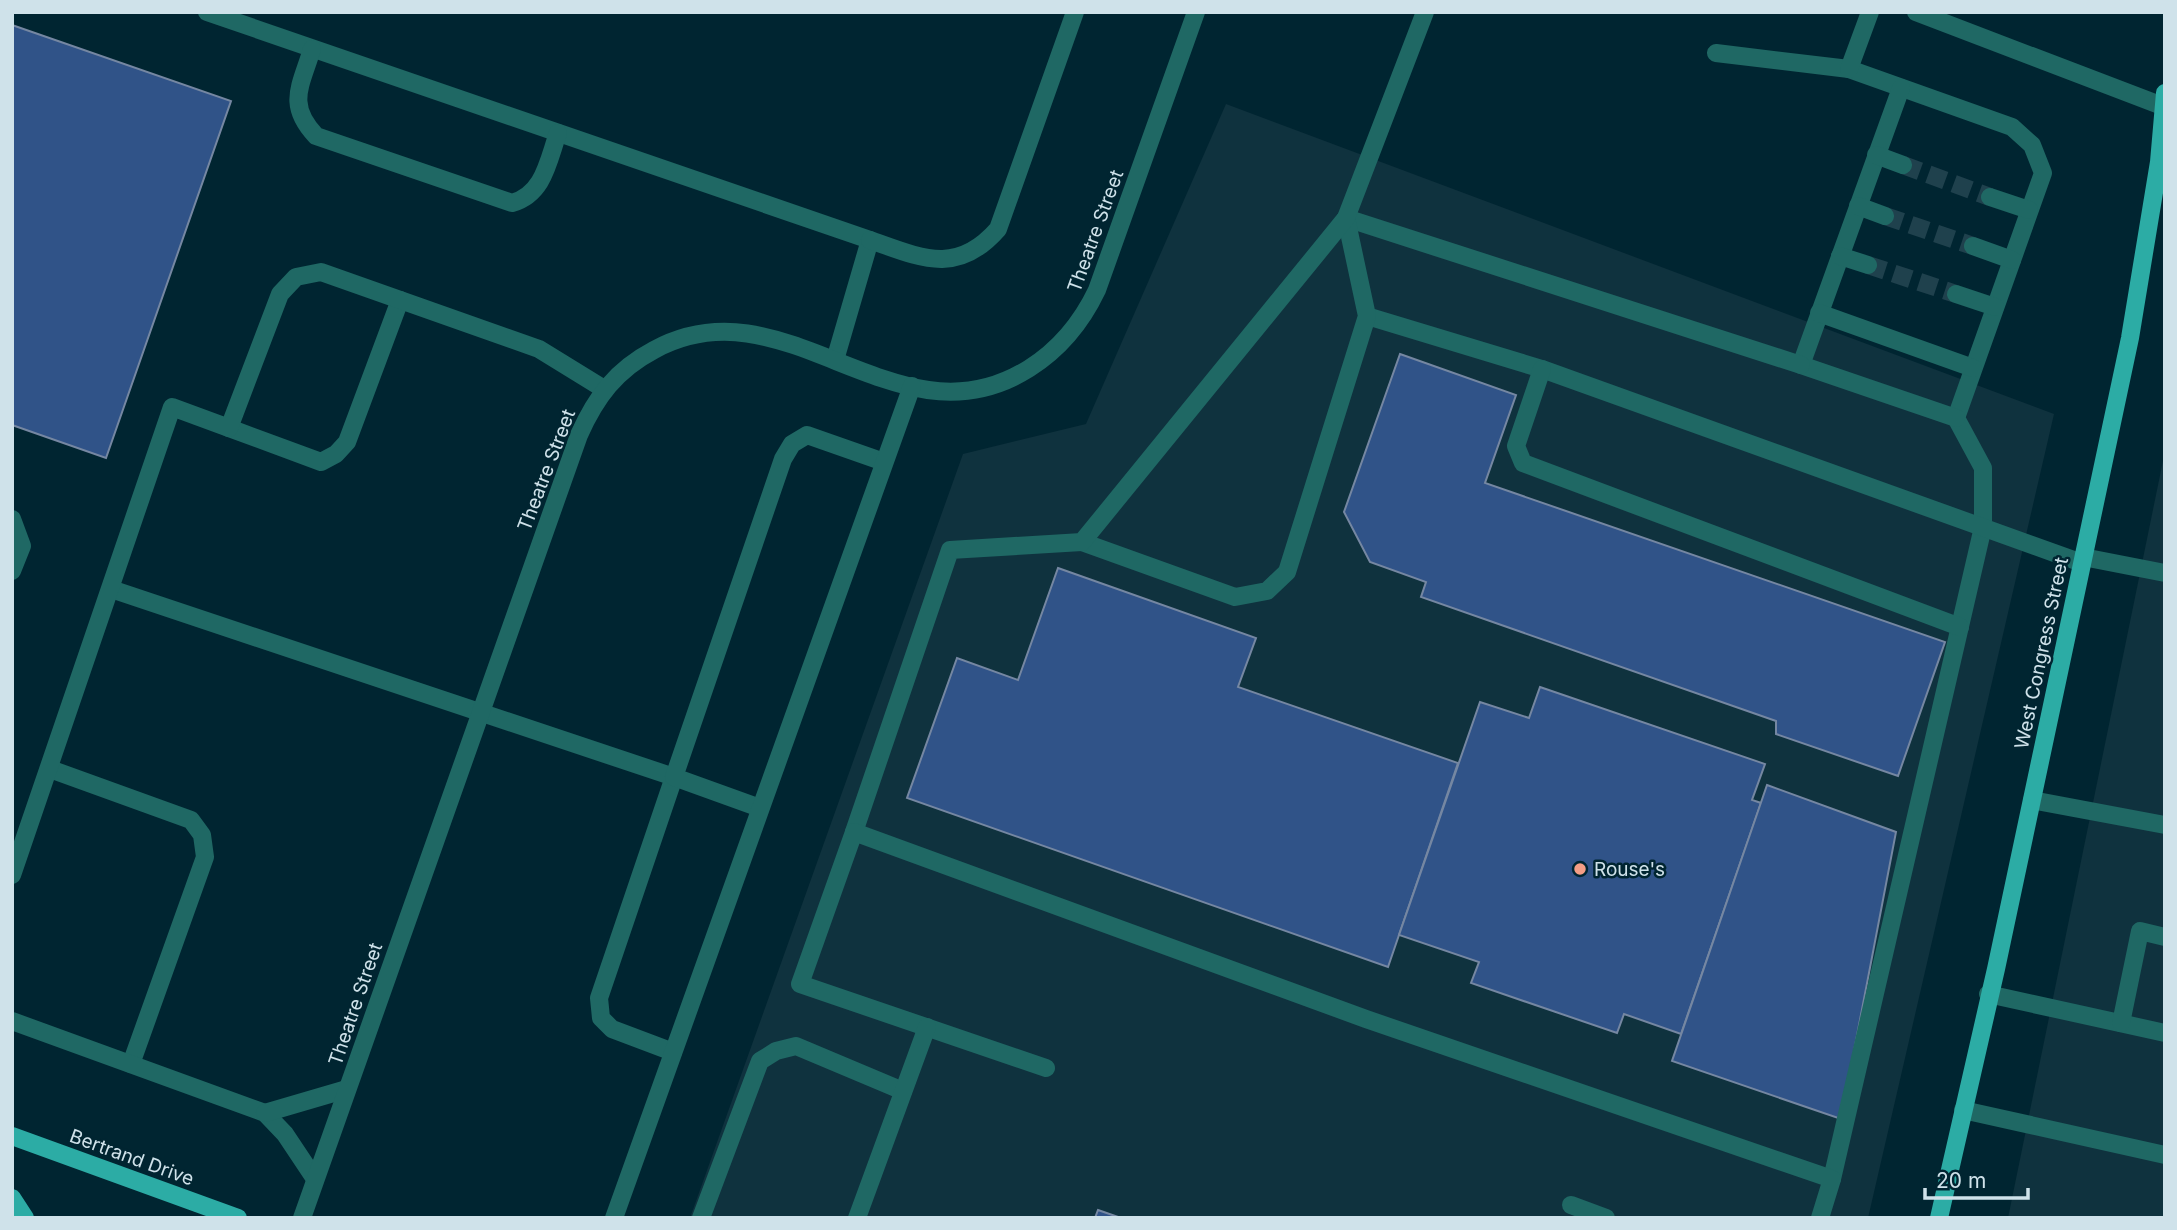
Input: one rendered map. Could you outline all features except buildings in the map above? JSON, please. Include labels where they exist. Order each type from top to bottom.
[{"type":"main road","name":"West Congress Street","points":[[1939,1218],[2032,800],[2130,338],[2150,224],[2164,102]]},
{"type":"main road","name":"Bertrand Drive","points":[[12,1136],[238,1218]]},
{"type":"main road","points":[[12,1198],[25,1218]]},
{"type":"street","points":[[206,12],[930,261],[961,255],[983,246],[998,229],[1075,12]]},
{"type":"street","name":"Theatre Street","points":[[302,1218],[579,435],[604,389],[635,360],[668,342],[704,331],[741,331],[782,341],[912,386],[958,391],[989,387],[1016,377],[1040,363],[1064,342],[1084,316],[1097,290],[1196,12]]},
{"type":"street","points":[[1082,542],[1346,218],[1425,12]]},
{"type":"street","points":[[1849,69],[1870,12]]},
{"type":"street","points":[[1916,12],[2164,102]]},
{"type":"street","points":[[312,49],[296,103],[303,122],[316,136],[512,203],[525,199],[537,189],[558,133]]},
{"type":"street","points":[[1716,53],[1849,69],[2012,127],[2032,145],[2043,173],[1956,418]]},
{"type":"street","points":[[1801,365],[1900,88]]},
{"type":"street","points":[[1876,155],[1903,165]]},
{"type":"street","points":[[1990,197],[2029,210]]},
{"type":"street","points":[[1858,206],[1885,215]]},
{"type":"street","points":[[1046,1068],[800,984],[950,550],[1082,542],[1235,597],[1267,592],[1287,572],[1367,316],[1346,218]]},
{"type":"street","points":[[1346,218],[1956,418],[1983,468],[1983,527],[1821,1218]]},
{"type":"street","points":[[835,360],[870,240]]},
{"type":"street","points":[[1973,246],[2012,260]]},
{"type":"street","points":[[1840,256],[1868,265]]},
{"type":"street","points":[[229,428],[280,294],[296,277],[321,272],[539,349],[604,389]]},
{"type":"street","points":[[1956,294],[1995,307]]},
{"type":"street","points":[[12,875],[172,407],[321,462],[336,454],[347,442],[400,300]]},
{"type":"street","points":[[1819,313],[1973,368]]},
{"type":"street","points":[[1367,316],[1542,369],[1983,527],[2083,560],[2165,573]]},
{"type":"street","points":[[1542,369],[1516,446],[1523,463],[1960,627]]},
{"type":"street","points":[[614,1218],[912,386]]},
{"type":"street","points":[[673,1052],[612,1029],[601,1018],[599,998],[783,459],[792,444],[807,435],[884,462]]},
{"type":"street","points":[[12,519],[22,546],[12,571]]},
{"type":"street","points":[[111,589],[760,808]]},
{"type":"street","points":[[50,769],[191,820],[202,835],[205,857],[131,1064]]},
{"type":"street","points":[[2032,800],[2165,825]]},
{"type":"street","points":[[854,832],[1366,1018],[1832,1179]]},
{"type":"street","points":[[2121,1023],[2140,931],[2165,937]]},
{"type":"street","points":[[1989,994],[2165,1032]]},
{"type":"street","points":[[12,1021],[265,1113],[285,1135],[315,1179]]},
{"type":"street","points":[[857,1218],[927,1027]]},
{"type":"street","points":[[701,1218],[760,1061],[796,1046],[904,1091]]},
{"type":"street","points":[[265,1113],[347,1089]]},
{"type":"street","points":[[1963,1110],[2165,1155]]},
{"type":"street","points":[[1571,1205],[1606,1218]]},
{"type":"shaded area","points":[[1226,104],[2054,414],[1868,1218],[690,1218],[963,454],[1086,424]]},
{"type":"shaded area","points":[[2165,451],[2165,1218],[2008,1218]]},
{"type":"tunnel","points":[[1903,165],[1990,197]]},
{"type":"tunnel","points":[[1885,216],[1973,246]]},
{"type":"tunnel","points":[[1868,265],[1956,294]]},
{"type":"place","name":"Rouse's","points":[[1580,869]]}]
